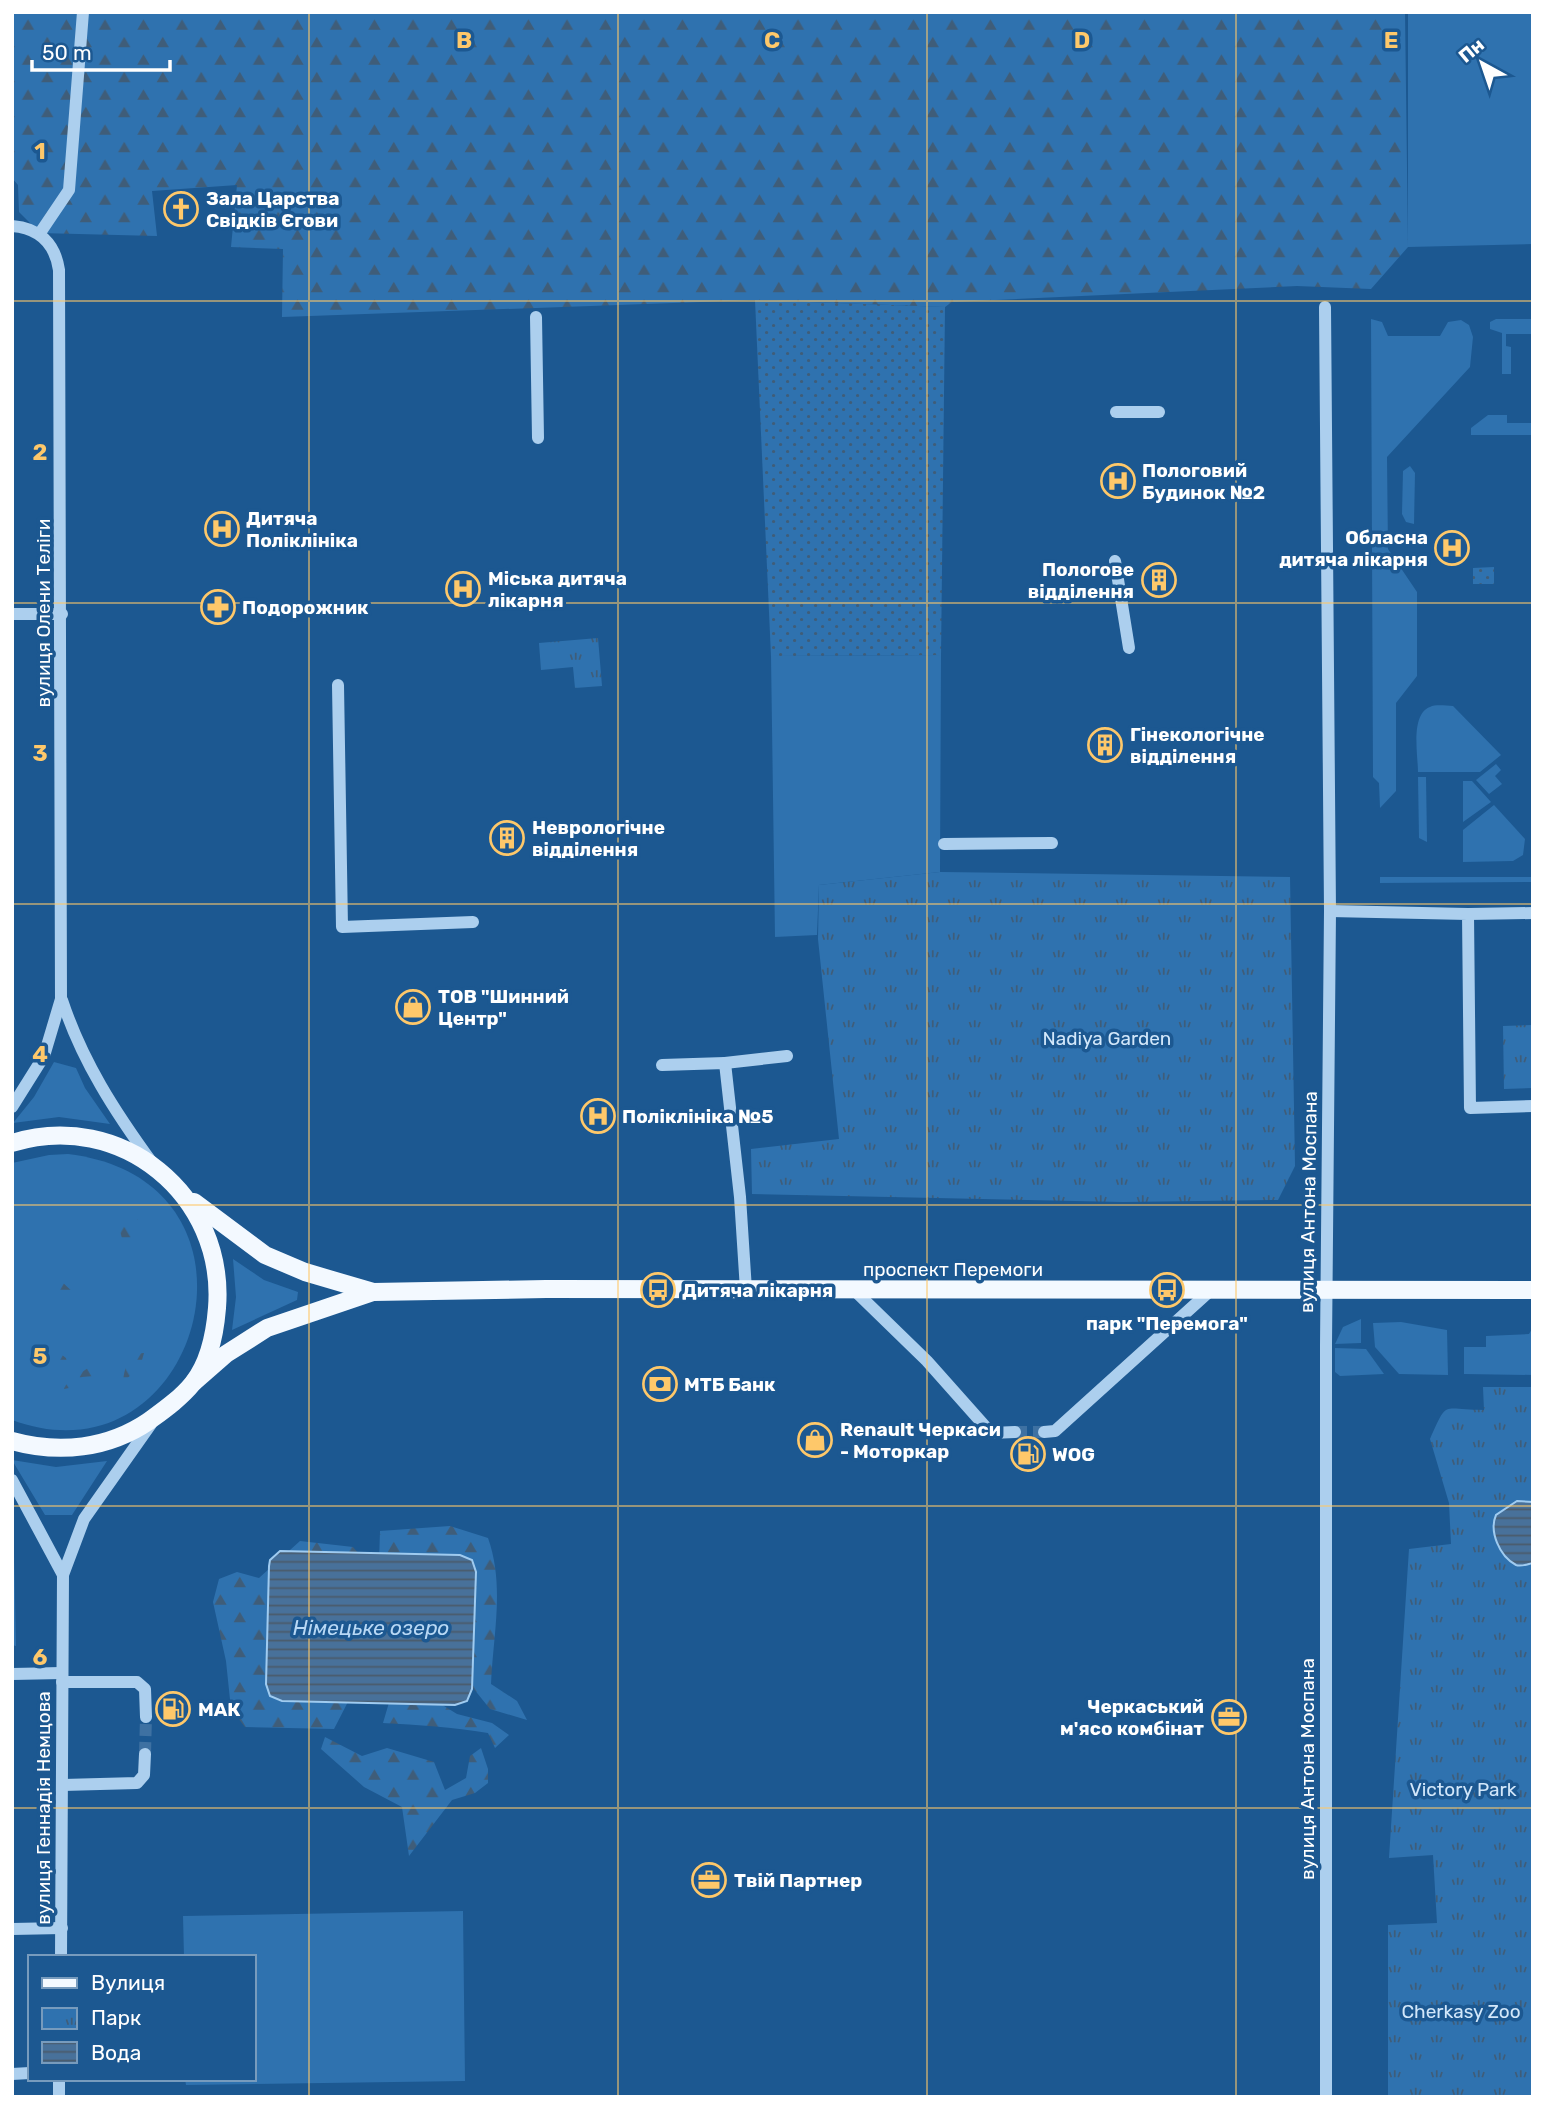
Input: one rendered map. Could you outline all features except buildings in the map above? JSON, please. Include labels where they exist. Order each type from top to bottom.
[{"type":"main road","points":[[12,1143],[47,1135],[91,1138],[123,1148],[153,1164],[185,1195],[207,1234],[218,1277],[212,1341],[194,1382]]},
{"type":"main road","name":"проспект Перемоги","points":[[185,1195],[265,1255],[305,1272],[373,1292],[1533,1290]]},
{"type":"main road","name":"проспект Перемоги","points":[[12,1441],[53,1448],[97,1444],[139,1428],[226,1354],[267,1328],[373,1292]]},
{"type":"street","points":[[12,226],[40,233],[69,190],[83,12]]},
{"type":"street","name":"вулиця Олени Теліги","points":[[12,1107],[44,1056],[61,999],[59,270],[54,251],[40,233]]},
{"type":"street","name":"вулиця Антона Моспана","points":[[1325,307],[1330,911],[1326,2097]]},
{"type":"street","points":[[536,317],[538,438]]},
{"type":"street","points":[[1116,412],[1159,412]]},
{"type":"street","points":[[1115,561],[1129,648]]},
{"type":"street","points":[[12,614],[62,614]]},
{"type":"street","points":[[338,685],[342,927],[473,922]]},
{"type":"street","points":[[944,844],[1052,843]]},
{"type":"street","points":[[1330,911],[1533,913]]},
{"type":"street","points":[[1468,914],[1470,1108],[1533,1106]]},
{"type":"street","name":"вулиця Олени Теліги","points":[[61,999],[94,1077],[153,1164]]},
{"type":"street","points":[[662,1065],[725,1063],[787,1056]]},
{"type":"street","points":[[725,1063],[740,1198],[746,1290]]},
{"type":"street","points":[[854,1290],[927,1361],[991,1433],[1016,1432]]},
{"type":"street","points":[[1044,1432],[1055,1431],[1212,1290]]},
{"type":"street","points":[[63,1575],[84,1519],[157,1415]]},
{"type":"street","points":[[12,1480],[63,1575]]},
{"type":"street","name":"вулиця Геннадія Немцова","points":[[61,1955],[63,1575]]},
{"type":"street","points":[[12,1674],[137,1682],[145,1689],[145,1717]]},
{"type":"street","points":[[63,1785],[137,1783],[144,1775],[145,1754]]},
{"type":"street","points":[[12,1929],[62,1928]]},
{"type":"green space","points":[[12,12],[1405,12],[1408,247],[1371,289],[1297,286],[952,302],[945,307],[755,300],[282,317],[283,249],[231,247],[237,185],[152,191],[157,236],[40,233],[19,212],[18,185],[12,178]]},
{"type":"green space","points":[[1408,12],[1533,12],[1533,244],[1408,247]]},
{"type":"green space","points":[[755,300],[945,307],[941,655],[771,656]]},
{"type":"green space","points":[[1371,319],[1382,322],[1388,336],[1440,336],[1448,322],[1461,320],[1469,325],[1473,337],[1470,367],[1387,457],[1388,549],[1417,592],[1417,676],[1396,703],[1396,791],[1380,808],[1379,783],[1373,777]]},
{"type":"green space","points":[[1496,319],[1533,319],[1533,334],[1506,334],[1506,346],[1511,347],[1511,374],[1502,374],[1502,333],[1490,329],[1490,322]]},
{"type":"green space","points":[[1488,415],[1507,415],[1507,423],[1533,423],[1533,435],[1471,435],[1471,428]]},
{"type":"green space","points":[[1410,466],[1415,473],[1414,524],[1406,522],[1402,514],[1403,471]]},
{"type":"green space","points":[[1494,567],[1494,584],[1473,584],[1473,568]]},
{"type":"green space","points":[[598,638],[602,686],[575,688],[573,667],[541,670],[539,643]]},
{"type":"green space","points":[[941,655],[940,872],[819,885],[817,935],[775,937],[771,656]]},
{"type":"green space","points":[[1432,706],[1453,706],[1501,755],[1480,772],[1418,772],[1416,736],[1420,718],[1424,711]]},
{"type":"green space","points":[[1496,764],[1501,770],[1495,776],[1502,784],[1489,794],[1476,780]]},
{"type":"green space","points":[[1418,777],[1426,777],[1427,842],[1419,838]]},
{"type":"green space","points":[[1463,781],[1472,781],[1491,802],[1463,822]]},
{"type":"green space","points":[[1494,805],[1525,839],[1523,855],[1513,861],[1463,862],[1463,830]]},
{"type":"green space","name":"Nadiya Garden","points":[[940,872],[1290,877],[1295,1166],[1278,1200],[1123,1202],[752,1194],[751,1149],[839,1139],[818,939],[819,885]]},
{"type":"green space","points":[[1380,877],[1533,877],[1533,882],[1380,883]]},
{"type":"green space","points":[[1533,1025],[1533,1088],[1504,1089],[1503,1026]]},
{"type":"green space","points":[[54,1062],[76,1068],[85,1088],[110,1124],[59,1117],[13,1123],[34,1097]]},
{"type":"green space","points":[[68,1154],[136,1176],[178,1216],[196,1268],[193,1323],[170,1373],[131,1412],[78,1430],[12,1420],[12,1163]]},
{"type":"green space","points":[[137,1219],[141,1225],[139,1240],[124,1246],[119,1227]]},
{"type":"green space","points":[[233,1259],[264,1280],[298,1292],[297,1300],[232,1330],[236,1297]]},
{"type":"green space","points":[[58,1278],[79,1298],[69,1313],[53,1305]]},
{"type":"green space","points":[[1361,1319],[1361,1343],[1335,1344],[1343,1327]]},
{"type":"green space","points":[[1401,1322],[1447,1330],[1448,1375],[1399,1374],[1375,1347],[1373,1323]]},
{"type":"green space","points":[[1533,1327],[1533,1375],[1464,1374],[1464,1347],[1486,1347],[1486,1336],[1529,1334]]},
{"type":"green space","points":[[1335,1348],[1366,1349],[1384,1374],[1340,1376],[1335,1372]]},
{"type":"green space","points":[[57,1351],[66,1358],[69,1371],[79,1374],[88,1368],[94,1372],[94,1376],[82,1377],[74,1387],[64,1389],[54,1354]]},
{"type":"green space","points":[[144,1353],[140,1367],[123,1382],[128,1362]]},
{"type":"green space","name":"Victory Park","points":[[1483,1387],[1533,1387],[1533,2097],[1388,2097],[1388,1925],[1437,1923],[1433,1855],[1389,1858],[1409,1549],[1451,1544],[1449,1503],[1430,1439],[1440,1418],[1448,1409],[1484,1410]]},
{"type":"green space","points":[[12,1460],[56,1467],[107,1461],[72,1515],[45,1515]]},
{"type":"green space","points":[[450,1526],[488,1538],[497,1592],[491,1684],[517,1701],[527,1720],[490,1709],[379,1563],[380,1531]]},
{"type":"green space","points":[[300,1541],[353,1547],[365,1561],[353,1692],[334,1729],[245,1727],[231,1709],[226,1661],[213,1602],[219,1579],[237,1572],[259,1578]]},
{"type":"green space","points":[[12,1551],[14,1553],[16,1646],[12,1645]]},
{"type":"green space","points":[[393,1689],[431,1698],[457,1714],[492,1723],[509,1735],[495,1748],[488,1733],[383,1723]]},
{"type":"green space","points":[[325,1737],[362,1756],[387,1748],[434,1762],[445,1790],[466,1778],[470,1756],[481,1748],[488,1769],[488,1783],[475,1793],[452,1800],[409,1856],[402,1807],[364,1787],[321,1749]]},
{"type":"green space","points":[[463,1911],[465,2081],[186,2085],[185,2081],[256,2081],[256,1955],[184,1955],[183,1916]]},
{"type":"water","points":[[1517,1501],[1533,1502],[1533,1563],[1520,1566],[1510,1561],[1500,1549],[1494,1528],[1496,1515]]},
{"type":"water","name":"Німецьке озеро","points":[[280,1551],[460,1555],[472,1560],[476,1572],[472,1689],[467,1701],[455,1705],[282,1701],[270,1696],[266,1684],[269,1566],[270,1560]]},
{"type":"tunnel","points":[[1015,1432],[1044,1432]]},
{"type":"tunnel","points":[[145,1754],[146,1717]]},
{"type":"place","name":"Зала Царства Свідків Єгови","points":[[181,209]]},
{"type":"place","name":"Пологовий Будинок №2","points":[[1118,481]]},
{"type":"place","name":"Дитяча Поліклініка","points":[[222,529]]},
{"type":"place","name":"Обласна дитяча лікарня","points":[[1452,548]]},
{"type":"place","name":"Пологове відділення","points":[[1159,580]]},
{"type":"place","name":"Міська дитяча лікарня","points":[[463,589]]},
{"type":"place","name":"Подорожник","points":[[218,607]]},
{"type":"place","name":"Гінекологічне відділення","points":[[1105,745]]},
{"type":"place","name":"Неврологічне відділення","points":[[507,838]]},
{"type":"place","name":"ТОВ \"Шинний Центр\"","points":[[413,1007]]},
{"type":"place","name":"Поліклініка №5","points":[[598,1116]]},
{"type":"place","name":"Дитяча лікарня","points":[[658,1290]]},
{"type":"place","name":"парк \"Перемога\"","points":[[1167,1290]]},
{"type":"place","name":"МТБ Банк","points":[[660,1384]]},
{"type":"place","name":"Renault Черкаси - Моторкар","points":[[815,1440]]},
{"type":"place","name":"WOG","points":[[1028,1454]]},
{"type":"place","name":"МАК","points":[[173,1709]]},
{"type":"place","name":"Черкаський м'ясо комбінат","points":[[1229,1717]]},
{"type":"place","name":"Твій Партнер","points":[[709,1880]]},
{"type":"park label","name":"Cherkasy Zoo","points":[[1461,2011]]}]
